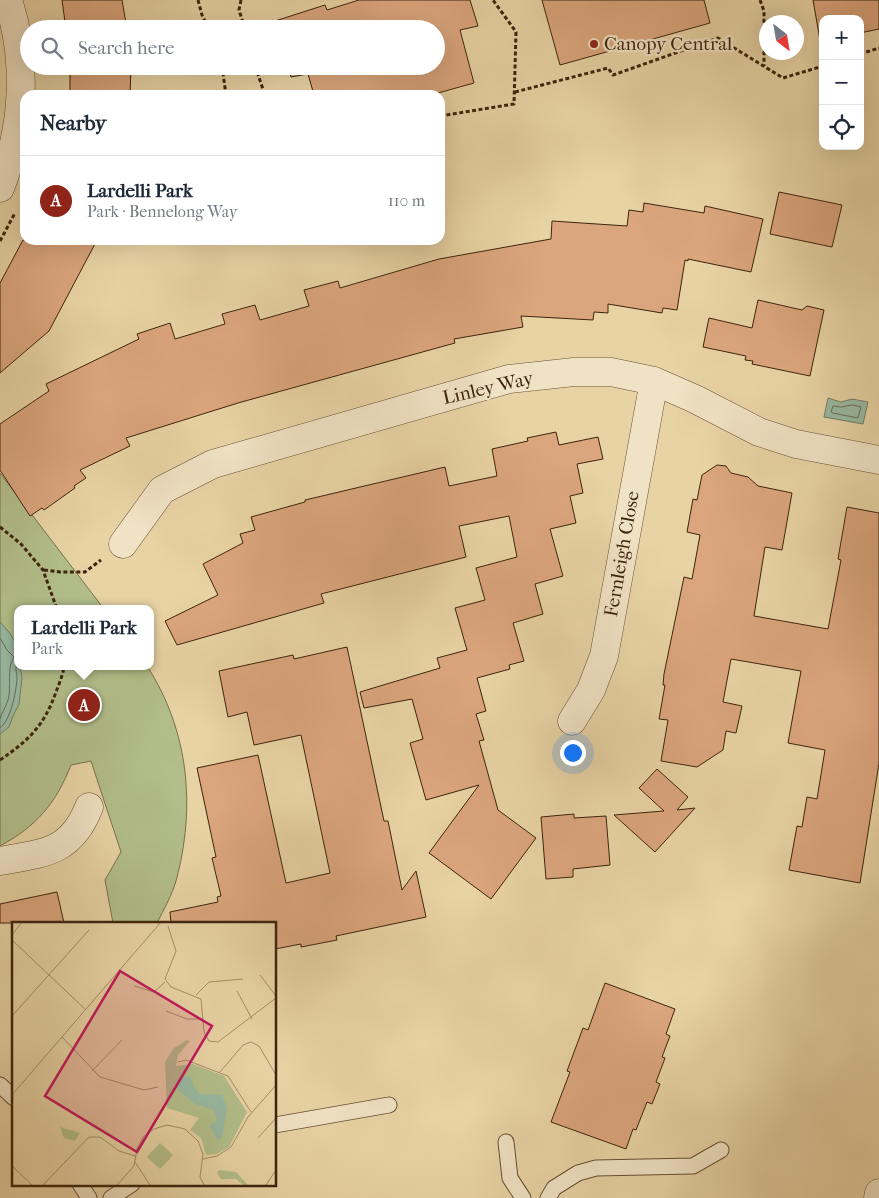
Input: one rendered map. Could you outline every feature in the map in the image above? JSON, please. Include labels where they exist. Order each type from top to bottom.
[{"type":"street","points":[[8,0],[15,21],[20,57]]},
{"type":"street","points":[[20,75],[21,90]]},
{"type":"street","points":[[0,188],[9,167],[17,131],[20,103]]},
{"type":"street","name":"Linley Way","points":[[123,544],[162,490],[213,464],[509,379],[574,372],[611,372],[654,381],[695,399],[759,432],[796,444],[879,460]]},
{"type":"street","name":"Fernleigh Close","points":[[572,721],[591,690],[604,656],[654,381]]},
{"type":"street","points":[[0,862],[42,853],[64,843],[83,822],[89,807]]},
{"type":"street","points":[[878,1198],[879,1193]]},
{"type":"lane","points":[[0,1084],[12,1096]]},
{"type":"lane","points":[[276,1125],[389,1105]]},
{"type":"lane","points":[[506,1142],[510,1178],[523,1198]]},
{"type":"lane","points":[[548,1198],[554,1188],[578,1173],[596,1168],[692,1166],[721,1150]]},
{"type":"lane","points":[[81,1186],[88,1198]]},
{"type":"lane","points":[[111,1198],[129,1186]]},
{"type":"path","points":[[198,0],[204,20]]},
{"type":"path","points":[[241,0],[240,10],[243,20]]},
{"type":"path","points":[[445,115],[514,104],[516,32],[493,0]]},
{"type":"path","points":[[760,0],[764,11],[764,67]]},
{"type":"path","points":[[515,92],[608,68],[614,75],[718,38],[783,78],[819,67]]},
{"type":"path","points":[[864,53],[879,48]]},
{"type":"path","points":[[223,75],[225,90]]},
{"type":"path","points":[[258,75],[263,90]]},
{"type":"path","points":[[0,527],[9,532],[44,570],[56,605]]},
{"type":"path","points":[[44,570],[85,572],[123,544]]},
{"type":"path","points":[[0,760],[20,746],[44,720],[50,710],[63,670]]},
{"type":"shaded area","points":[[0,473],[101,605],[14,605],[14,670],[149,670],[172,717],[180,743],[185,770],[187,798],[186,825],[176,881],[158,922],[113,922],[105,880],[121,852],[91,761],[71,765],[59,791],[44,812],[25,830],[0,846]]},
{"type":"water","points":[[828,398],[841,402],[852,399],[868,402],[863,424],[824,417]]},
{"type":"water","points":[[0,622],[14,640],[14,670],[21,670],[22,678],[19,704],[9,727],[0,734]]},
{"type":"building","points":[[62,0],[122,0],[125,20],[65,20]]},
{"type":"building","points":[[359,0],[470,0],[478,26],[460,30],[474,83],[445,91],[313,90],[308,75],[445,75],[445,20],[278,20],[325,5],[327,10]]},
{"type":"building","name":"Canopy Central","points":[[542,0],[704,0],[710,23],[560,65]]},
{"type":"building","points":[[813,0],[879,0],[879,29],[864,32],[864,15],[819,15],[819,34]]},
{"type":"building","points":[[70,75],[131,75],[130,90],[70,90]]},
{"type":"building","points":[[779,192],[842,205],[832,247],[770,234]]},
{"type":"building","points":[[644,203],[704,213],[705,206],[763,219],[751,272],[688,259],[688,261],[685,260],[677,310],[663,308],[662,313],[608,304],[608,313],[594,312],[593,320],[521,316],[523,327],[454,339],[455,343],[238,403],[126,438],[130,446],[80,470],[86,478],[44,510],[42,508],[30,516],[0,470],[0,424],[49,391],[46,384],[139,339],[137,334],[170,323],[175,339],[225,324],[222,314],[255,305],[260,320],[309,306],[304,290],[338,281],[340,288],[439,259],[551,239],[552,221],[627,226],[629,210],[643,212]]},
{"type":"building","points":[[20,245],[94,245],[49,331],[0,373],[0,283]]},
{"type":"building","points":[[758,300],[802,310],[807,306],[824,310],[810,376],[752,364],[753,361],[745,360],[746,356],[703,347],[709,318],[752,328]]},
{"type":"building","points":[[556,432],[559,445],[598,437],[603,459],[577,464],[583,493],[570,496],[576,523],[550,529],[563,576],[535,584],[543,614],[513,623],[524,661],[509,665],[510,669],[477,678],[486,711],[476,714],[484,740],[479,741],[498,810],[536,838],[491,899],[429,853],[479,785],[426,800],[410,743],[423,739],[412,699],[364,708],[360,692],[440,668],[437,658],[467,650],[455,608],[485,600],[476,568],[517,557],[509,516],[459,526],[466,557],[321,594],[324,603],[177,645],[165,621],[218,595],[203,564],[243,543],[240,534],[255,530],[251,517],[305,502],[305,500],[445,467],[449,486],[497,476],[492,449],[528,441],[527,438]]},
{"type":"building","points":[[717,465],[726,466],[731,473],[748,477],[758,486],[792,493],[782,550],[765,547],[754,616],[828,629],[841,560],[838,559],[847,507],[879,513],[879,763],[860,883],[789,870],[797,826],[802,827],[807,797],[817,799],[825,750],[788,743],[801,671],[731,659],[723,702],[742,706],[736,733],[726,731],[723,750],[697,767],[661,761],[668,720],[659,719],[665,685],[663,685],[664,674],[684,577],[692,579],[700,535],[687,532],[693,499],[697,500],[702,475]]},
{"type":"building","points":[[347,647],[384,821],[388,821],[402,890],[416,871],[426,917],[336,936],[337,940],[301,947],[301,944],[276,949],[276,922],[171,922],[170,912],[218,902],[217,897],[221,896],[212,858],[216,857],[197,768],[258,755],[286,883],[330,873],[301,735],[254,745],[247,712],[228,717],[219,671],[293,655],[294,659]]},
{"type":"building","points":[[657,769],[688,797],[677,810],[695,808],[655,852],[614,815],[664,811],[639,788]]},
{"type":"building","points":[[574,814],[574,818],[606,816],[610,865],[573,869],[573,877],[546,879],[541,817]]},
{"type":"building","points":[[57,892],[64,922],[0,923],[0,904]]},
{"type":"building","points":[[605,983],[675,1009],[666,1034],[670,1036],[662,1057],[665,1058],[656,1082],[660,1084],[652,1104],[647,1102],[636,1130],[633,1129],[626,1149],[551,1122],[570,1072],[567,1071],[583,1028],[588,1030]]},
{"type":"place","name":"Canopy Central","points":[[594,44]]},
{"type":"place","name":"Lardelli Park","points":[[84,705]]}]
